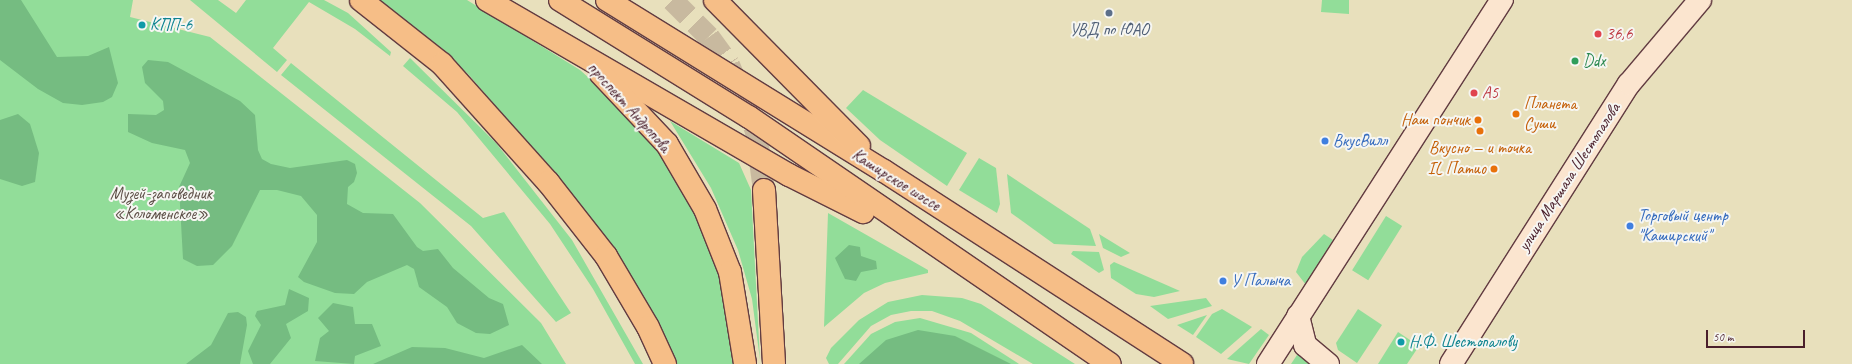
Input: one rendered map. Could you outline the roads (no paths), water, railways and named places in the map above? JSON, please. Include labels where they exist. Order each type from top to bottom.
[{"type":"main road","points":[[361,0],[442,64],[548,182],[606,256],[648,327],[665,364]]},
{"type":"main road","points":[[487,0],[789,175],[941,251]]},
{"type":"main road","name":"Каширское шоссе","points":[[560,0],[749,117],[941,251],[1110,364]]},
{"type":"main road","name":"Каширское шоссе","points":[[607,0],[884,171],[1182,364]]},
{"type":"main road","points":[[715,0],[884,171]]},
{"type":"main road","name":"проспект Андропова","points":[[580,53],[667,144],[704,209],[730,272],[745,364]]},
{"type":"main road","points":[[764,190],[774,364]]},
{"type":"street","points":[[1268,364],[1502,0]]},
{"type":"street","name":"улица Маршала Шестопалова","points":[[1451,364],[1628,84],[1700,0]]},
{"type":"street","points":[[1298,316],[1305,345],[1328,364]]},
{"type":"tunnel","points":[[672,0],[709,37],[729,65],[756,131],[764,190]]},
{"type":"place","name":"УВД по ЮАО","points":[[1109,13]]},
{"type":"place","name":"КПП-6","points":[[142,25]]},
{"type":"place","name":"36,6","points":[[1598,34]]},
{"type":"place","name":"Ddx","points":[[1575,61]]},
{"type":"place","name":"А5","points":[[1474,93]]},
{"type":"place","name":"Планета Суши","points":[[1516,114]]},
{"type":"place","name":"Наш пончик","points":[[1478,120]]},
{"type":"place","name":"Вкусно — и точка","points":[[1480,131]]},
{"type":"place","name":"ВкусВилл","points":[[1325,141]]},
{"type":"place","name":"IL Патио","points":[[1494,169]]},
{"type":"place","name":"Торговый центр \"Каширский\"","points":[[1630,226]]},
{"type":"place","name":"У Палыча","points":[[1223,281]]},
{"type":"place","name":"Н.Ф. Шестопалову","points":[[1401,342]]},
{"type":"park label","name":"Музей-заповедник «Коломенское»","points":[[161,204]]}]
